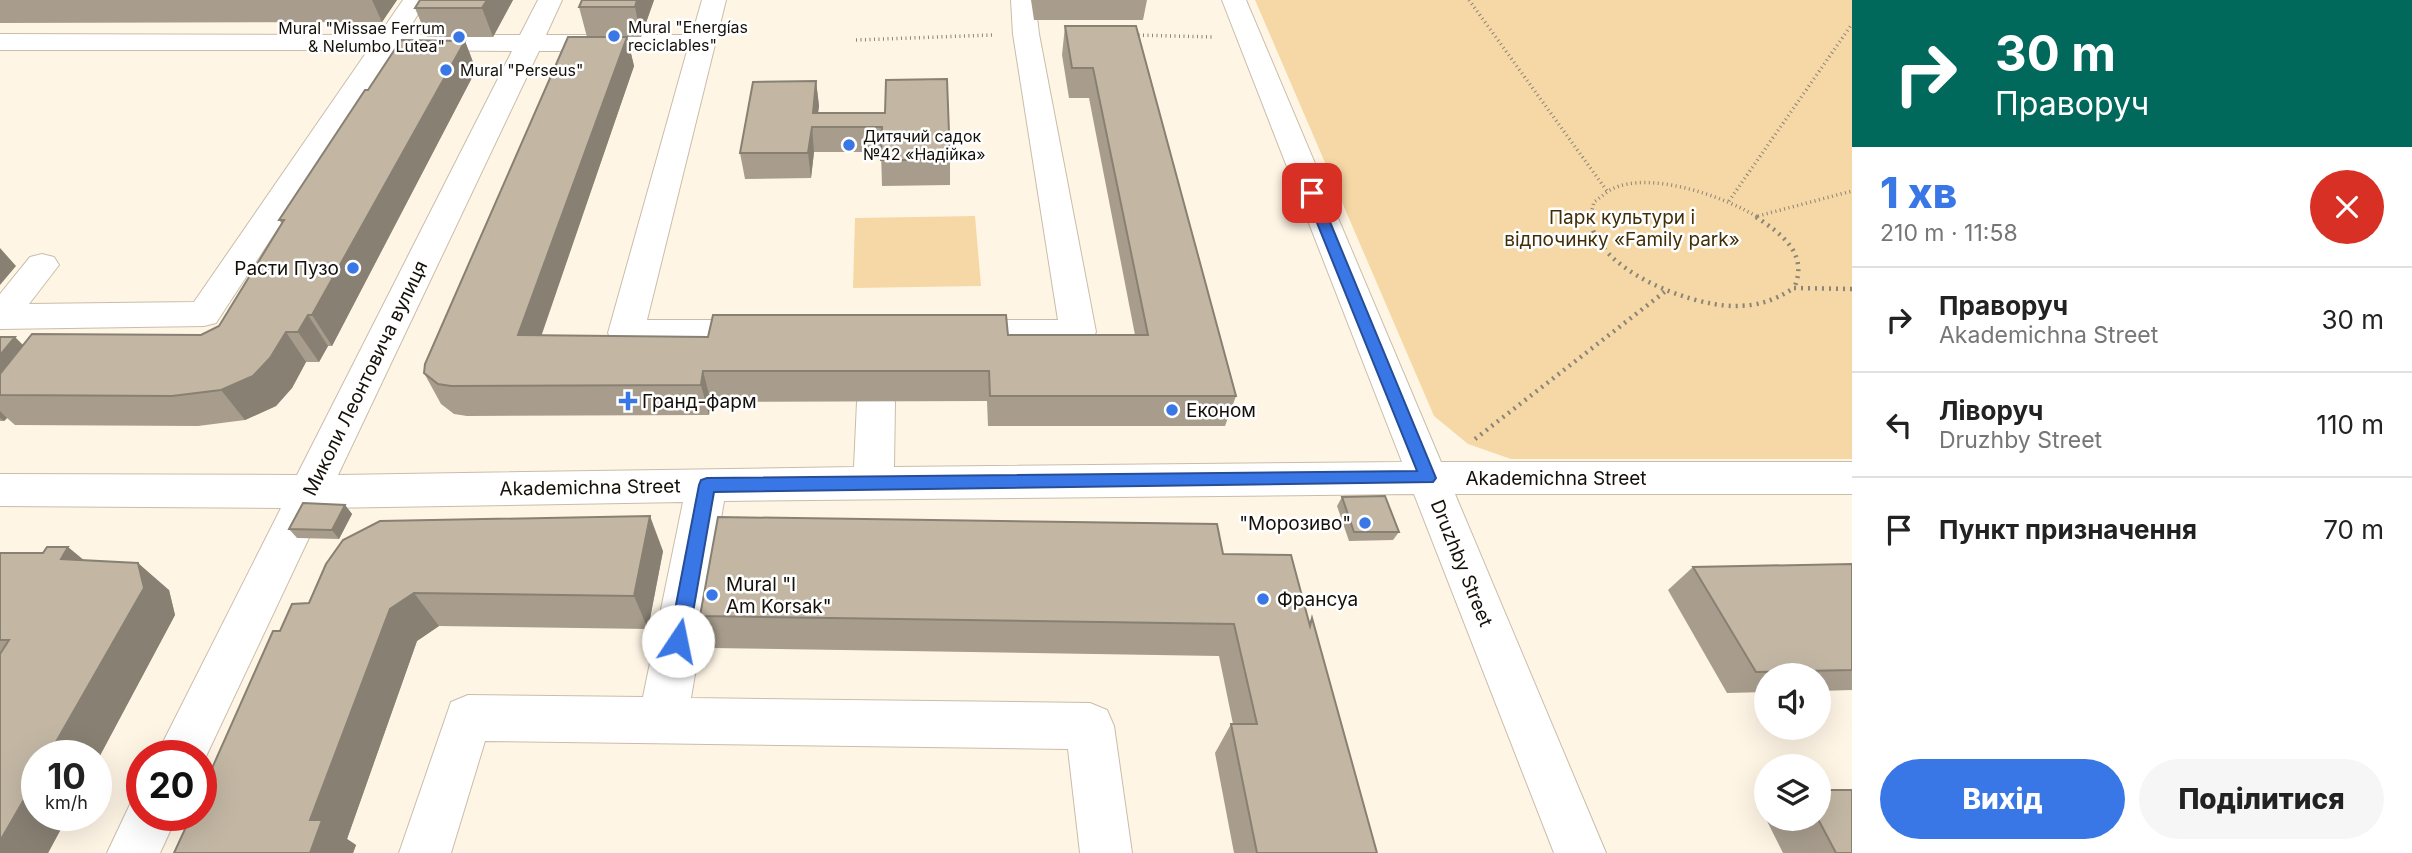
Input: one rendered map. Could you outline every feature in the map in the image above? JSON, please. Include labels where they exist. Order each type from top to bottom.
[{"type":"street","points":[[43,265],[0,317],[204,314],[415,0]]},
{"type":"street","name":"Миколи Леонтовича вулиця","points":[[188,740],[550,0]]},
{"type":"street","points":[[714,0],[626,333],[794,333]]},
{"type":"street","points":[[931,332],[1078,332],[1026,34],[1023,0]]},
{"type":"street","name":"Druzhby Street","points":[[1234,0],[1580,853]]},
{"type":"street","points":[[0,43],[703,43]]},
{"type":"street","points":[[873,484],[876,402]]},
{"type":"street","name":"Akademichna Street","points":[[0,490],[367,492],[707,485],[1427,478],[1852,478]]},
{"type":"street","points":[[663,719],[707,485]]},
{"type":"street","points":[[425,853],[468,718],[1090,726],[1106,853]]},
{"type":"street","points":[[133,853],[144,831]]},
{"type":"path","points":[[1469,0],[1607,191]]},
{"type":"path","points":[[1729,201],[1852,24]]},
{"type":"path","points":[[1661,183],[1695,189],[1729,201],[1757,216],[1780,234],[1795,253],[1800,272],[1794,288],[1778,300],[1752,305],[1720,304],[1667,290],[1618,262],[1598,241],[1589,221],[1592,204],[1607,191],[1631,184],[1661,183]]},
{"type":"path","points":[[1757,216],[1852,191]]},
{"type":"path","points":[[1794,288],[1852,289]]},
{"type":"path","points":[[1427,478],[1667,290]]},
{"type":"green space","name":"Парк культури і відпочинку «Family park»","points":[[1255,0],[1852,0],[1852,459],[1511,459],[1468,444],[1434,416]]},
{"type":"green space","points":[[975,216],[981,286],[853,288],[855,218]]},
{"type":"building","points":[[420,0],[487,0],[482,8],[415,8]]},
{"type":"building","points":[[582,0],[637,0],[635,7],[579,7]]},
{"type":"building","points":[[1065,26],[1136,26],[1236,396],[990,396],[989,371],[703,371],[701,385],[451,386],[438,384],[424,373],[425,364],[568,37],[627,37],[518,335],[708,337],[713,315],[1006,315],[1008,335],[1148,335],[1093,68],[1072,68]]},
{"type":"building","points":[[401,40],[465,41],[312,315],[308,315],[298,332],[286,332],[270,358],[253,376],[221,390],[172,396],[0,395],[0,374],[32,334],[201,335],[219,326],[284,220],[279,220]]},
{"type":"building","points":[[947,79],[950,160],[881,160],[882,127],[812,127],[808,153],[740,153],[753,82],[816,81],[813,113],[885,113],[886,80]]},
{"type":"building","points":[[0,337],[15,337],[0,355]]},
{"type":"building","name":"\"Морозиво\"","points":[[1385,496],[1399,532],[1354,532],[1342,497]]},
{"type":"building","points":[[303,503],[345,505],[332,530],[289,529]]},
{"type":"building","points":[[650,516],[634,596],[414,593],[390,609],[310,820],[322,820],[310,853],[174,853],[184,831],[217,831],[217,757],[273,631],[280,631],[292,604],[309,603],[326,564],[343,540],[380,521]]},
{"type":"building","points":[[718,517],[1217,524],[1223,554],[1291,555],[1310,626],[1312,618],[1377,853],[1257,853],[1231,724],[1257,724],[1234,624],[700,616]]},
{"type":"building","points":[[47,547],[68,547],[61,559],[138,563],[144,588],[57,740],[21,740],[21,805],[0,841],[0,654],[9,640],[0,640],[0,553],[43,553]]},
{"type":"building","points":[[1852,564],[1852,670],[1831,670],[1831,663],[1754,663],[1754,669],[1693,567]]},
{"type":"building","points":[[1831,790],[1852,790],[1852,853],[1836,853],[1824,831],[1831,831]]},
{"type":"place","name":"Mural \"Energías reciclables\"","points":[[614,36]]},
{"type":"place","name":"Mural \"Missae Ferrum & Nelumbo Lutea\"","points":[[459,37]]},
{"type":"place","name":"Mural \"Perseus\"","points":[[446,70]]},
{"type":"place","name":"Дитячий садок №42 «Надійка»","points":[[849,145]]},
{"type":"place","name":"Расти Пузо","points":[[353,268]]},
{"type":"place","name":"Гранд-фарм","points":[[628,401]]},
{"type":"place","name":"Економ","points":[[1172,410]]},
{"type":"place","name":"\"Морозиво\"","points":[[1365,523]]},
{"type":"place","name":"Mural \"I Am Korsak\"","points":[[712,595]]},
{"type":"place","name":"Франсуа","points":[[1263,599]]},
{"type":"route","points":[[678,641],[707,485],[1427,478],[1312,193]]}]
